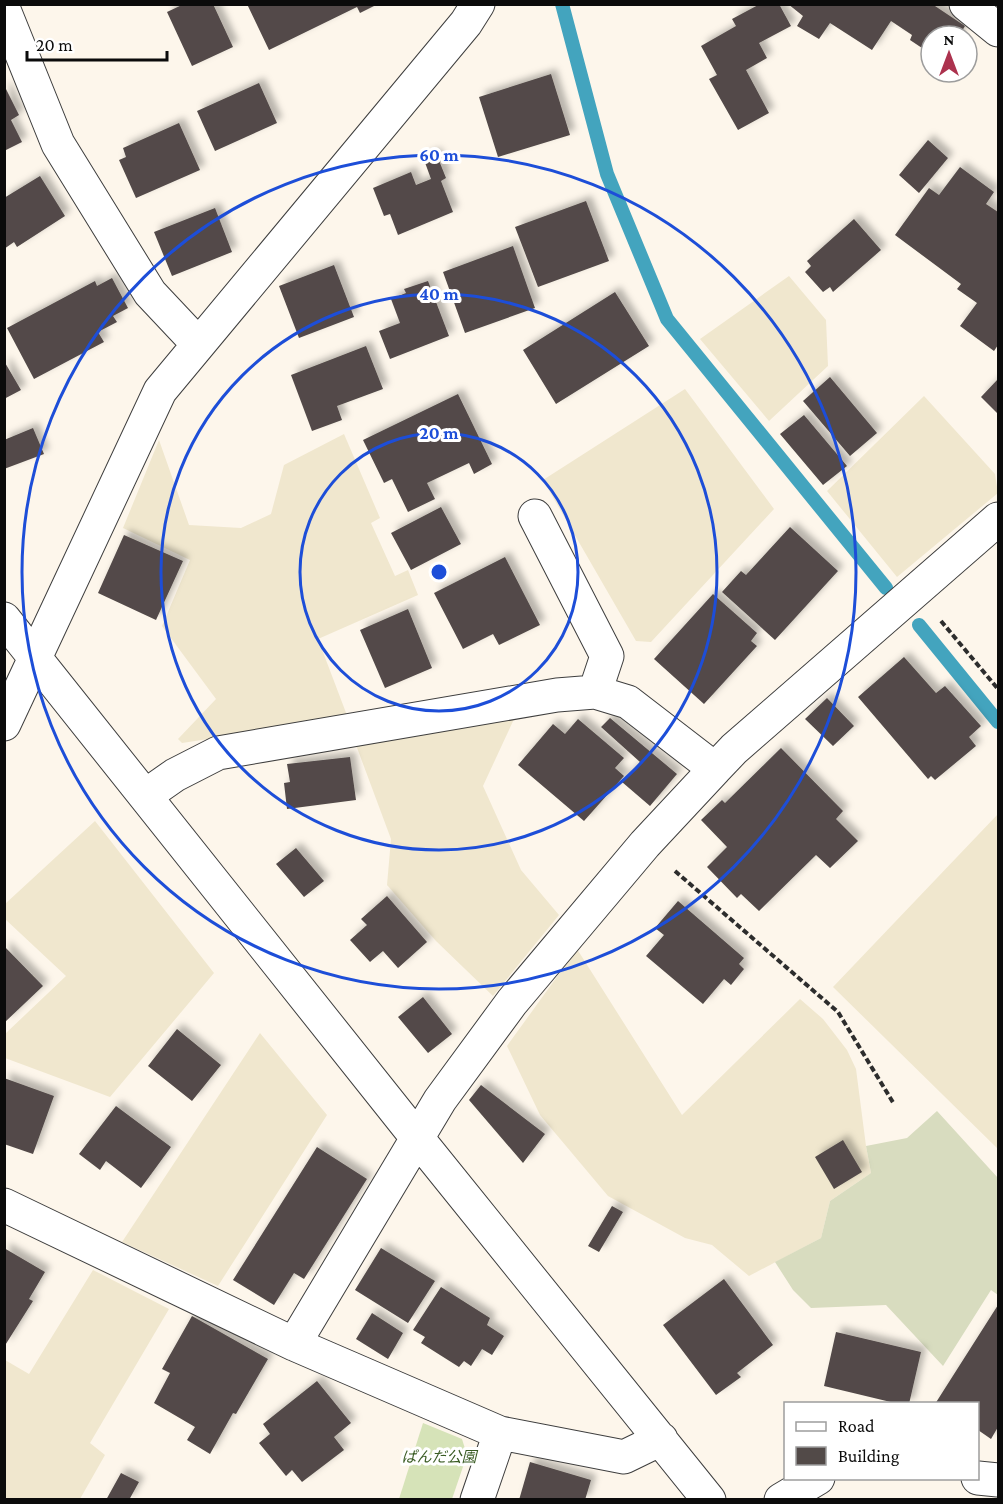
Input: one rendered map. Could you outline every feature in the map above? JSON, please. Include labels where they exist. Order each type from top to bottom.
[{"type":"street","points":[[966,4],[999,30]]},
{"type":"street","points":[[4,10],[58,144],[150,293],[198,344]]},
{"type":"street","points":[[4,724],[160,391],[466,10]]},
{"type":"street","points":[[535,516],[607,656],[595,692]]},
{"type":"street","points":[[294,1344],[440,1100],[512,1002],[645,844],[734,749],[999,519]]},
{"type":"street","points":[[4,619],[709,1500]]},
{"type":"street","points":[[145,796],[176,775],[218,753],[557,695],[595,692],[628,702],[715,769]]},
{"type":"street","points":[[4,1205],[294,1344],[500,1433],[624,1457],[661,1439]]},
{"type":"street","points":[[477,1500],[500,1433]]},
{"type":"street","points":[[979,1478],[999,1480]]},
{"type":"street","points":[[781,1500],[816,1480]]},
{"type":"path","points":[[915,591],[999,689]]},
{"type":"path","points":[[645,844],[838,1012],[894,1104]]},
{"type":"shaded area","points":[[789,276],[826,320],[828,366],[769,421],[700,339]]},
{"type":"shaded area","points":[[685,389],[774,509],[651,642],[636,641],[543,480]]},
{"type":"shaded area","points":[[924,396],[995,474],[998,493],[897,577],[827,491]]},
{"type":"shaded area","points":[[344,434],[380,518],[371,523],[395,576],[408,570],[418,595],[318,639],[348,718],[182,743],[178,739],[216,699],[162,626],[190,560],[123,528],[159,440],[189,525],[241,528],[271,514],[284,465]]},
{"type":"shaded area","points":[[514,719],[483,786],[521,870],[559,915],[493,996],[436,941],[387,885],[391,839],[356,745]]},
{"type":"shaded area","points":[[998,814],[998,1149],[833,987]]},
{"type":"shaded area","points":[[95,821],[214,973],[110,1097],[5,1058],[5,1034],[66,976],[5,919],[5,904]]},
{"type":"shaded area","points":[[577,949],[682,1115],[800,999],[823,1019],[847,1050],[856,1069],[871,1173],[830,1201],[821,1238],[749,1276],[712,1245],[685,1238],[608,1196],[540,1115],[507,1046]]},
{"type":"shaded area","points":[[260,1033],[327,1115],[218,1286],[122,1242]]},
{"type":"shaded area","points":[[93,1270],[169,1309],[90,1443],[105,1455],[80,1499],[5,1499],[5,1360],[29,1374]]},
{"type":"green space","points":[[937,1111],[998,1178],[998,1295],[991,1290],[943,1366],[886,1305],[811,1308],[793,1290],[775,1262],[821,1238],[830,1201],[871,1173],[866,1146],[907,1138]]},
{"type":"green space","name":"ぱんだ公園","points":[[423,1423],[462,1439],[467,1455],[452,1499],[399,1499]]},
{"type":"building","points":[[184,4],[213,4],[233,47],[192,66],[167,12]]},
{"type":"building","points":[[247,4],[378,4],[360,13],[357,7],[269,50]]},
{"type":"building","points":[[760,4],[779,4],[791,26],[759,43],[767,58],[746,70],[769,113],[738,130],[709,79],[717,75],[701,46],[736,26],[732,19]]},
{"type":"building","points":[[788,4],[932,4],[962,24],[919,24],[919,46],[910,40],[912,35],[891,21],[872,50],[830,23],[819,39],[797,26],[803,16]]},
{"type":"building","points":[[551,74],[570,135],[498,157],[479,97]]},
{"type":"building","points":[[259,83],[277,123],[215,151],[197,111]]},
{"type":"building","points":[[4,85],[19,115],[11,120],[22,142],[4,151]]},
{"type":"building","points":[[179,123],[200,170],[136,198],[119,160],[126,157],[123,148]]},
{"type":"building","points":[[928,140],[948,158],[919,193],[899,175]]},
{"type":"building","points":[[436,153],[446,178],[441,181],[453,212],[398,235],[390,214],[384,216],[373,188],[411,172],[416,185],[431,179],[423,157]]},
{"type":"building","points":[[960,167],[994,192],[986,204],[998,212],[998,345],[994,351],[960,326],[977,303],[957,289],[961,284],[895,235],[929,188],[939,195]]},
{"type":"building","points":[[40,176],[65,216],[17,247],[14,242],[4,249],[4,198]]},
{"type":"building","points":[[586,201],[609,261],[538,287],[515,227]]},
{"type":"building","points":[[215,208],[232,252],[172,276],[154,232]]},
{"type":"building","points":[[854,219],[881,250],[833,292],[830,287],[823,292],[805,272],[811,266],[807,261]]},
{"type":"building","points":[[513,246],[535,308],[465,333],[443,272]]},
{"type":"building","points":[[334,265],[354,317],[299,338],[279,286]]},
{"type":"building","points":[[112,278],[128,308],[113,316],[117,322],[98,332],[104,342],[34,379],[7,328],[95,281],[97,286]]},
{"type":"building","points":[[428,281],[449,336],[390,359],[379,331],[400,323],[391,299],[406,293],[404,289]]},
{"type":"building","points":[[615,292],[649,346],[556,404],[523,350]]},
{"type":"building","points":[[366,346],[383,389],[337,406],[342,420],[312,431],[291,375]]},
{"type":"building","points":[[4,361],[21,390],[4,399]]},
{"type":"building","points":[[830,377],[877,433],[850,456],[803,401]]},
{"type":"building","points":[[998,379],[998,414],[981,397]]},
{"type":"building","points":[[458,394],[492,464],[474,474],[469,463],[427,483],[435,499],[408,512],[392,479],[384,483],[363,440]]},
{"type":"building","points":[[804,415],[847,466],[823,485],[780,434]]},
{"type":"building","points":[[33,428],[44,454],[4,469],[4,440]]},
{"type":"building","points":[[441,507],[461,544],[411,570],[391,533]]},
{"type":"building","points":[[790,527],[838,571],[775,640],[722,592],[741,571],[746,575]]},
{"type":"building","points":[[124,535],[183,561],[156,620],[98,593]]},
{"type":"building","points":[[505,557],[540,625],[499,645],[493,634],[463,649],[434,593]]},
{"type":"building","points":[[713,594],[757,633],[751,641],[757,646],[704,704],[654,659]]},
{"type":"building","points":[[408,609],[432,668],[385,688],[360,630]]},
{"type":"building","points":[[904,657],[936,693],[945,686],[981,726],[969,737],[976,746],[935,780],[931,776],[928,779],[858,697]]},
{"type":"building","points":[[827,698],[854,726],[833,746],[805,719]]},
{"type":"building","points":[[610,718],[677,774],[650,806],[622,782],[640,762],[601,727]]},
{"type":"building","points":[[578,719],[624,758],[615,768],[624,776],[584,821],[518,765],[553,724],[565,734]]},
{"type":"building","points":[[781,748],[843,811],[836,819],[858,841],[830,868],[816,855],[759,911],[741,894],[737,898],[707,867],[727,847],[701,820],[722,800],[725,803]]},
{"type":"building","points":[[350,757],[356,800],[287,809],[284,783],[290,782],[287,764]]},
{"type":"building","points":[[296,848],[324,881],[304,897],[276,864]]},
{"type":"building","points":[[387,896],[427,942],[398,968],[383,951],[370,962],[350,940],[367,925],[361,919]]},
{"type":"building","points":[[678,901],[744,958],[739,964],[744,969],[731,985],[724,979],[703,1004],[646,956],[664,935],[655,928]]},
{"type":"building","points":[[4,946],[43,986],[4,1023]]},
{"type":"building","points":[[423,997],[452,1034],[428,1053],[398,1017]]},
{"type":"building","points":[[177,1029],[221,1065],[192,1101],[148,1066]]},
{"type":"building","points":[[4,1078],[54,1096],[33,1154],[4,1144]]},
{"type":"building","points":[[481,1085],[545,1134],[523,1163],[469,1100]]},
{"type":"building","points":[[116,1106],[171,1147],[141,1188],[106,1161],[100,1170],[79,1154]]},
{"type":"building","points":[[843,1140],[862,1172],[834,1189],[815,1157]]},
{"type":"building","points":[[317,1147],[367,1179],[304,1279],[294,1273],[274,1305],[233,1280]]},
{"type":"building","points":[[612,1206],[623,1212],[599,1252],[588,1246]]},
{"type":"building","points":[[4,1248],[45,1272],[29,1299],[33,1301],[4,1347]]},
{"type":"building","points":[[381,1248],[435,1281],[408,1323],[355,1290]]},
{"type":"building","points":[[724,1279],[773,1345],[737,1373],[741,1377],[716,1395],[663,1325]]},
{"type":"building","points":[[441,1287],[490,1318],[487,1325],[504,1336],[492,1355],[482,1349],[471,1366],[464,1361],[459,1367],[421,1343],[425,1337],[413,1330]]},
{"type":"building","points":[[998,1305],[998,1427],[991,1439],[979,1431],[979,1402],[936,1402]]},
{"type":"building","points":[[372,1313],[403,1333],[388,1359],[356,1339]]},
{"type":"building","points":[[192,1316],[268,1359],[210,1454],[187,1440],[195,1427],[154,1403],[170,1373],[162,1369]]},
{"type":"building","points":[[836,1332],[921,1352],[909,1402],[891,1402],[824,1386]]},
{"type":"building","points":[[317,1381],[351,1423],[334,1437],[344,1450],[302,1482],[292,1470],[286,1476],[259,1443],[270,1434],[263,1424]]},
{"type":"building","points":[[530,1462],[591,1480],[585,1500],[519,1500]]},
{"type":"building","points":[[121,1473],[139,1482],[129,1500],[106,1500]]},
{"type":"waterway","points":[[562,4],[607,174],[667,319],[886,588]]},
{"type":"waterway","points":[[919,625],[998,722]]}]
